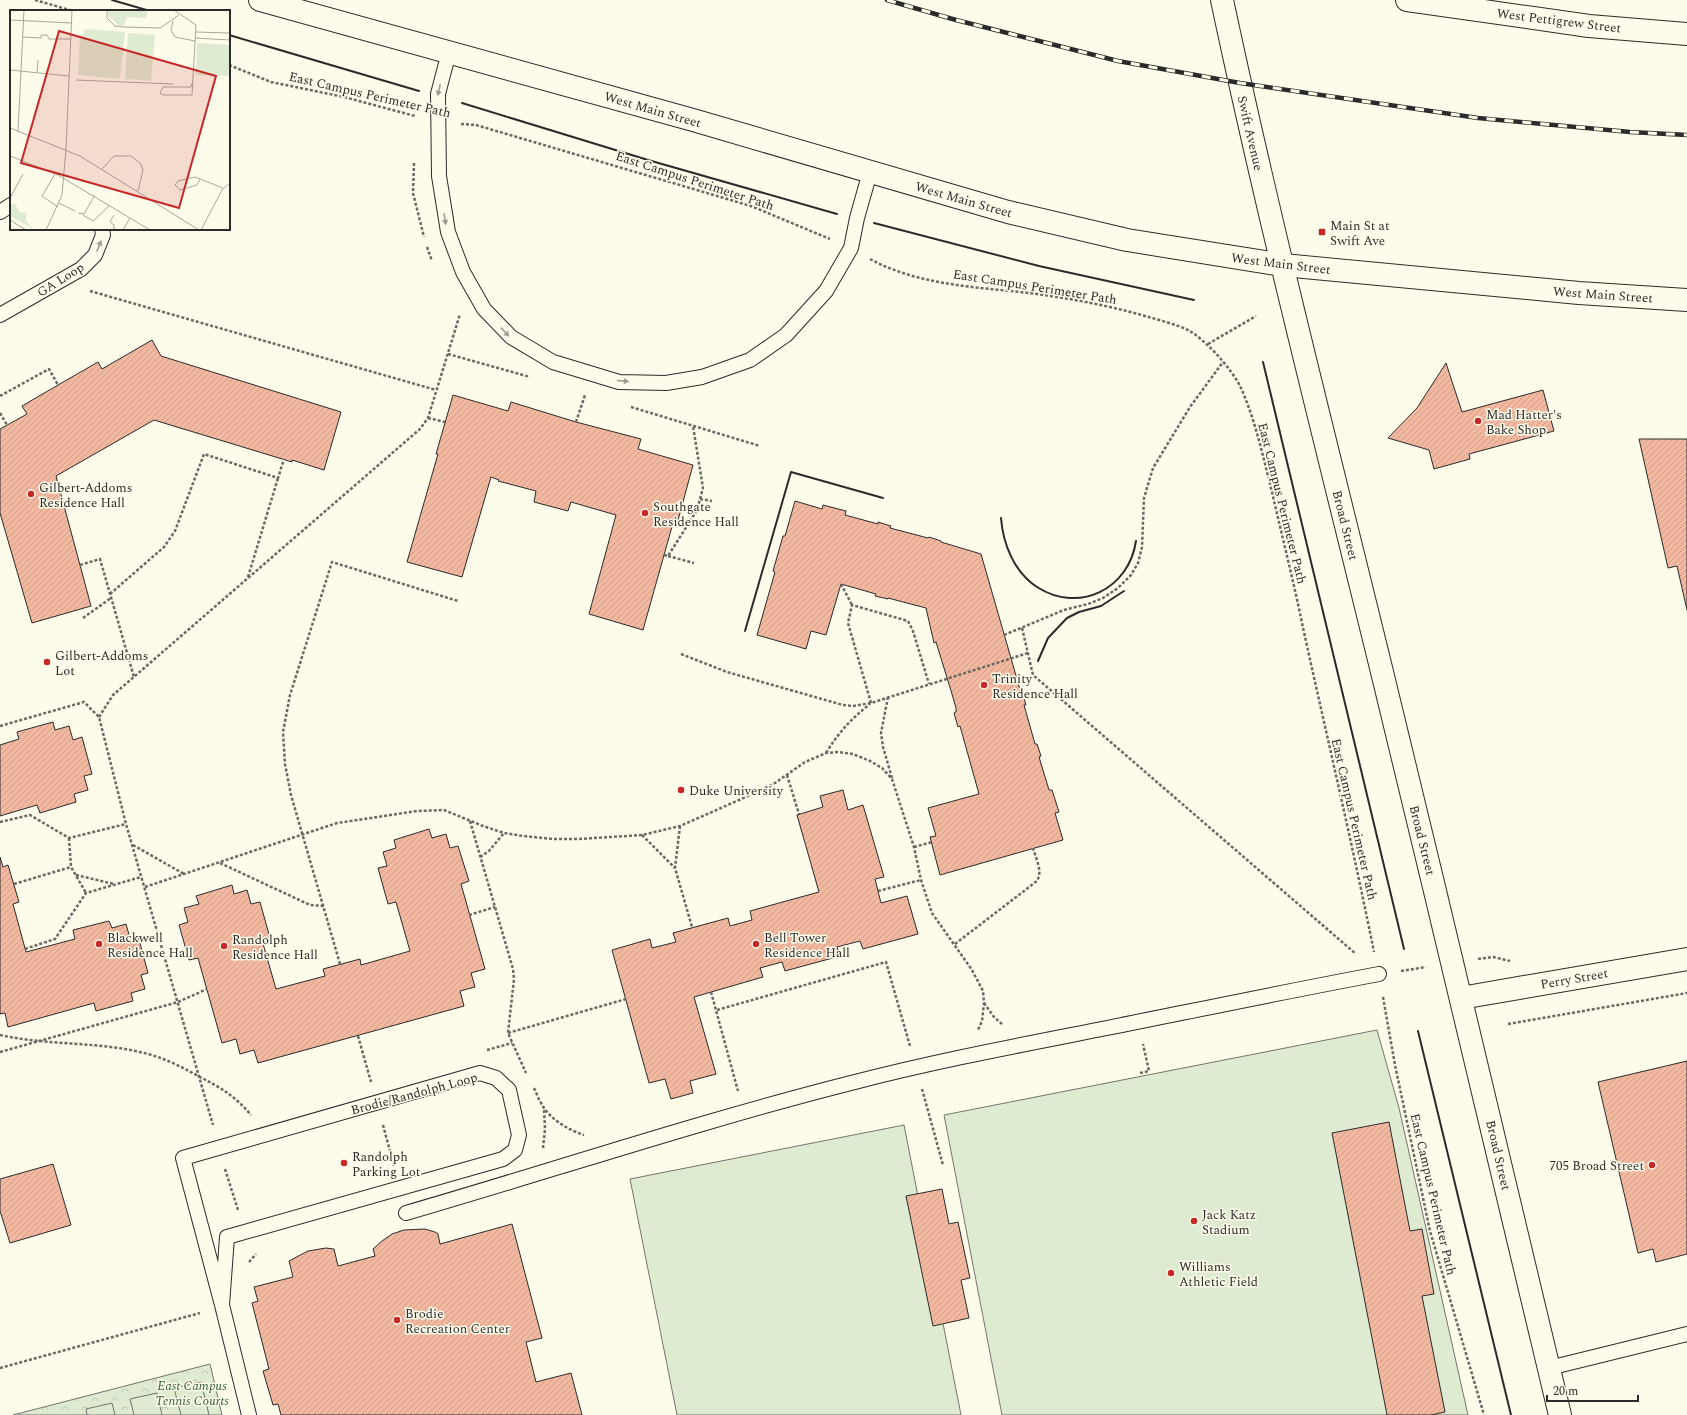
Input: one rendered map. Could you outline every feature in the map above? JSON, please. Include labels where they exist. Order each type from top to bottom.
[{"type":"main road","name":"West Main Street","points":[[260,0],[693,120],[1008,212],[1127,240],[1283,265],[1579,293],[1687,300]]},
{"type":"main road","name":"Swift Avenue","points":[[1222,0],[1283,265]]},
{"type":"main road","name":"West Pettigrew Street","points":[[1407,0],[1589,26],[1687,34]]},
{"type":"main road","name":"Broad Street","points":[[1283,265],[1453,962],[1560,1415]]},
{"type":"main road","name":"Perry Street","points":[[1461,998],[1687,958]]},
{"type":"lane","points":[[449,52],[438,94],[439,176],[448,232],[463,272],[484,309],[511,338],[553,362],[620,382],[666,383],[702,377],[750,360],[786,335],[826,290],[851,248],[857,218],[870,172]]},
{"type":"lane","points":[[0,212],[10,206]]},
{"type":"lane","name":"GA Loop","points":[[0,315],[81,269],[95,255],[103,235],[102,230]]},
{"type":"lane","points":[[406,1213],[849,1083],[916,1067],[1379,974]]},
{"type":"lane","name":"Brodie/Randolph Loop","points":[[480,1073],[496,1078],[509,1090],[519,1135],[515,1150],[503,1159],[227,1237],[222,1305],[183,1158],[480,1073]]},
{"type":"lane","points":[[222,1305],[249,1415]]},
{"type":"lane","points":[[1549,1368],[1687,1334]]},
{"type":"path","points":[[35,0],[70,10]]},
{"type":"path","name":"East Campus Perimeter Path","points":[[230,65],[270,82],[344,97],[438,122],[476,125],[751,206],[851,248],[885,267],[920,278],[980,288],[1030,293],[1125,310],[1189,331],[1208,344],[1240,386],[1258,433],[1289,563],[1358,870],[1379,974],[1395,1065],[1430,1231],[1484,1415]]},
{"type":"path","points":[[85,290],[436,390],[428,418],[420,429],[113,695],[99,717]]},
{"type":"path","points":[[1208,344],[1256,316]]},
{"type":"path","points":[[1004,635],[1064,610],[1088,604],[1103,598],[1118,588],[1131,575],[1138,563],[1142,547],[1144,498],[1153,468],[1190,407],[1223,362]]},
{"type":"path","points":[[0,396],[49,369],[58,385]]},
{"type":"path","points":[[576,422],[585,393]]},
{"type":"path","points":[[0,413],[7,425]]},
{"type":"path","points":[[428,418],[445,422]]},
{"type":"path","points":[[668,556],[697,510],[703,488],[693,426]]},
{"type":"path","points":[[110,594],[164,547],[175,531],[204,454],[278,478]]},
{"type":"path","points":[[247,579],[284,459]]},
{"type":"path","points":[[700,499],[712,502]]},
{"type":"path","points":[[664,555],[694,562]]},
{"type":"path","points":[[80,565],[100,559],[134,677]]},
{"type":"path","points":[[340,964],[291,795],[285,764],[283,732],[290,695],[332,562],[458,601]]},
{"type":"path","points":[[841,584],[852,605],[848,623],[870,703]]},
{"type":"path","points":[[83,618],[111,598]]},
{"type":"path","points":[[852,605],[908,621],[913,631],[929,684]]},
{"type":"path","points":[[1022,628],[1033,675],[1379,974],[1453,962]]},
{"type":"path","points":[[681,654],[727,672],[842,705],[854,706],[870,703],[1028,654]]},
{"type":"path","points":[[888,697],[881,733],[882,746],[914,847],[921,880],[932,913],[955,944],[978,980],[982,991],[984,1003],[982,1022],[967,1057]]},
{"type":"path","points":[[0,726],[84,702],[99,717],[126,824],[219,1148],[244,1232],[254,1255]]},
{"type":"path","points":[[826,753],[836,736],[850,720],[870,703]]},
{"type":"path","points":[[145,887],[337,823],[417,811],[444,810],[504,833],[553,839],[642,835],[680,826],[755,793],[787,776],[805,762],[826,753],[838,752],[853,754],[882,768],[892,779]]},
{"type":"path","points":[[787,776],[799,814]]},
{"type":"path","points":[[0,822],[30,815],[69,838],[126,824]]},
{"type":"path","points":[[470,821],[513,969],[514,979],[508,1033],[527,1074]]},
{"type":"path","points":[[680,826],[675,868],[692,927]]},
{"type":"path","points":[[480,857],[489,850],[504,833]]},
{"type":"path","points":[[642,835],[675,868]]},
{"type":"path","points":[[69,838],[72,867],[86,893]]},
{"type":"path","points":[[914,847],[932,842]]},
{"type":"path","points":[[132,844],[184,874]]},
{"type":"path","points":[[955,944],[1037,881],[1040,877],[1040,872],[1033,848]]},
{"type":"path","points":[[219,863],[310,905],[324,906]]},
{"type":"path","points":[[14,884],[72,867]]},
{"type":"path","points":[[76,875],[115,884]]},
{"type":"path","points":[[25,949],[55,939],[86,893],[141,877]]},
{"type":"path","points":[[878,891],[921,880]]},
{"type":"path","points":[[469,915],[495,908]]},
{"type":"path","points":[[717,1010],[886,962],[943,1165]]},
{"type":"path","points":[[0,1052],[178,1002],[207,990]]},
{"type":"path","points":[[711,992],[744,1113]]},
{"type":"path","points":[[1508,1024],[1687,993]]},
{"type":"path","points":[[508,1033],[626,999]]},
{"type":"path","points":[[1138,1022],[1149,1071],[1140,1073]]},
{"type":"path","points":[[0,1035],[38,1041],[105,1046],[148,1054],[177,1064],[219,1086],[239,1101],[253,1117],[246,1119]]},
{"type":"path","points":[[358,1036],[371,1083],[378,1081]]},
{"type":"path","points":[[482,1051],[512,1042]]},
{"type":"path","points":[[533,1087],[544,1108],[552,1117],[567,1127],[590,1137]]},
{"type":"path","points":[[377,1102],[400,1188]]},
{"type":"path","points":[[248,1264],[254,1255],[260,1252]]},
{"type":"path","points":[[0,1368],[200,1313]]},
{"type":"green space","name":"Williams Athletic Field","points":[[1377,1030],[1399,1108],[1468,1415],[1002,1415],[944,1115]]},
{"type":"green space","points":[[904,1125],[961,1415],[677,1415],[630,1179]]},
{"type":"green space","name":"East Campus Tennis Courts","points":[[210,1364],[222,1415],[13,1415]]},
{"type":"green space","points":[[201,1382],[209,1415],[181,1415],[174,1388]]},
{"type":"green space","points":[[157,1393],[162,1415],[134,1415],[130,1399]]},
{"type":"green space","points":[[112,1403],[115,1415],[87,1415],[86,1409]]},
{"type":"building","name":"Gilbert-Addoms Residence Hall","points":[[152,340],[161,356],[341,412],[324,470],[292,460],[292,462],[154,420],[56,476],[91,606],[32,623],[0,513],[0,429],[27,414],[22,406],[98,362],[102,369]]},
{"type":"building","name":"Mad Hatter's Bake Shop","points":[[1446,363],[1462,412],[1543,390],[1554,431],[1469,454],[1470,459],[1434,469],[1429,450],[1388,438],[1417,408]]},
{"type":"building","name":"Southgate Residence Hall","points":[[453,395],[508,411],[511,402],[576,422],[641,439],[638,449],[693,465],[677,524],[673,523],[643,630],[589,614],[616,515],[571,502],[568,511],[534,502],[536,491],[498,481],[499,480],[491,477],[462,577],[407,562],[438,454],[436,454]]},
{"type":"building","points":[[1639,439],[1687,439],[1687,610],[1677,566],[1668,568]]},
{"type":"building","name":"Trinity Residence Hall","points":[[795,501],[822,509],[823,505],[846,511],[845,515],[878,524],[878,522],[891,526],[890,528],[929,537],[981,554],[1021,693],[1022,692],[1026,705],[1024,705],[1035,744],[1037,744],[1041,756],[1039,757],[1049,790],[1052,790],[1059,812],[1055,813],[1063,840],[940,875],[930,837],[936,836],[928,808],[979,794],[960,726],[958,727],[954,713],[956,712],[956,708],[952,694],[936,642],[934,643],[926,608],[875,596],[876,594],[841,584],[826,635],[811,631],[806,649],[757,635],[775,572],[773,571]]},
{"type":"building","points":[[53,722],[55,730],[69,726],[73,740],[82,737],[92,774],[84,776],[88,790],[74,794],[76,802],[40,813],[37,805],[0,816],[0,745],[19,739],[17,732]]},
{"type":"building","name":"Bell Tower Residence Hall","points":[[843,790],[848,810],[863,805],[884,877],[875,879],[881,903],[907,896],[918,934],[863,949],[860,941],[837,947],[840,956],[785,971],[782,962],[760,968],[763,977],[694,997],[716,1074],[690,1081],[693,1093],[671,1099],[665,1079],[649,1083],[612,950],[650,939],[652,948],[676,942],[673,933],[728,918],[730,926],[752,920],[750,911],[819,892],[797,815],[823,807],[820,796]]},
{"type":"building","name":"Randolph Residence Hall","points":[[429,829],[432,838],[446,834],[450,848],[458,846],[469,881],[461,884],[485,969],[471,973],[475,987],[460,991],[464,1006],[258,1063],[254,1050],[240,1054],[236,1039],[222,1043],[198,958],[189,960],[179,925],[188,922],[184,908],[199,904],[196,896],[232,885],[234,894],[247,890],[251,904],[260,902],[270,938],[262,940],[276,989],[325,976],[323,969],[360,959],[361,965],[410,951],[396,902],[388,904],[378,868],[387,866],[383,852],[396,848],[394,840]]},
{"type":"building","name":"Blackwell Residence Hall","points":[[0,857],[3,867],[8,865],[19,902],[13,904],[26,952],[75,939],[73,930],[109,921],[112,928],[126,924],[130,938],[138,936],[148,973],[141,975],[145,989],[131,993],[133,1001],[96,1011],[94,1003],[8,1027],[5,1013],[0,1014]]},
{"type":"building","name":"705 Broad Street","points":[[1687,1061],[1687,1254],[1656,1262],[1653,1249],[1638,1253],[1598,1082]]},
{"type":"building","points":[[1389,1122],[1410,1231],[1422,1229],[1434,1294],[1422,1296],[1445,1412],[1431,1415],[1387,1415],[1332,1133]]},
{"type":"building","points":[[53,1164],[71,1225],[10,1243],[0,1211],[0,1179]]},
{"type":"building","points":[[942,1189],[949,1224],[958,1222],[970,1278],[961,1280],[969,1318],[933,1326],[906,1196]]},
{"type":"building","name":"Brodie Recreation Center","points":[[512,1224],[542,1338],[526,1342],[536,1382],[571,1373],[582,1415],[281,1415],[278,1404],[273,1405],[263,1371],[269,1369],[252,1303],[258,1301],[254,1287],[293,1277],[289,1261],[308,1251],[326,1248],[334,1249],[338,1266],[375,1256],[373,1249],[392,1234],[404,1230],[425,1229],[435,1232],[438,1234],[440,1244]]},
{"type":"railway","points":[[887,0],[956,20],[1118,61],[1240,83],[1478,118],[1630,132],[1687,135]]},
{"type":"wall","points":[[112,0],[147,10]]},
{"type":"wall","points":[[230,35],[419,91]]},
{"type":"wall","points":[[462,103],[648,160],[837,214]]},
{"type":"wall","points":[[874,223],[1039,266],[1194,300]]},
{"type":"wall","points":[[1263,362],[1404,949]]},
{"type":"wall","points":[[745,631],[791,472],[883,498]]},
{"type":"wall","points":[[1001,518],[1007,547],[1011,557],[1022,574],[1037,587],[1053,595],[1069,598],[1085,597],[1100,592],[1113,584],[1123,572],[1131,558],[1136,541]]},
{"type":"wall","points":[[1038,661],[1048,638],[1067,618],[1079,612],[1101,606],[1124,591]]},
{"type":"wall","points":[[1418,1031],[1511,1415]]},
{"type":"place","name":"Main St at Swift Ave","points":[[1322,232]]},
{"type":"place","name":"Mad Hatter's Bake Shop","points":[[1478,421]]},
{"type":"place","name":"Gilbert-Addoms Residence Hall","points":[[31,494]]},
{"type":"place","name":"Southgate Residence Hall","points":[[645,513]]},
{"type":"place","name":"Gilbert-Addoms Lot","points":[[47,662]]},
{"type":"place","name":"Trinity Residence Hall","points":[[984,685]]},
{"type":"place","name":"Duke University","points":[[681,790]]},
{"type":"place","name":"Blackwell Residence Hall","points":[[99,944]]},
{"type":"place","name":"Bell Tower Residence Hall","points":[[756,944]]},
{"type":"place","name":"Randolph Residence Hall","points":[[224,946]]},
{"type":"place","name":"Randolph Parking Lot","points":[[344,1163]]},
{"type":"place","name":"705 Broad Street","points":[[1652,1165]]},
{"type":"place","name":"Jack Katz Stadium","points":[[1194,1221]]},
{"type":"place","name":"Williams Athletic Field","points":[[1171,1273]]},
{"type":"place","name":"Brodie Recreation Center","points":[[397,1320]]}]
